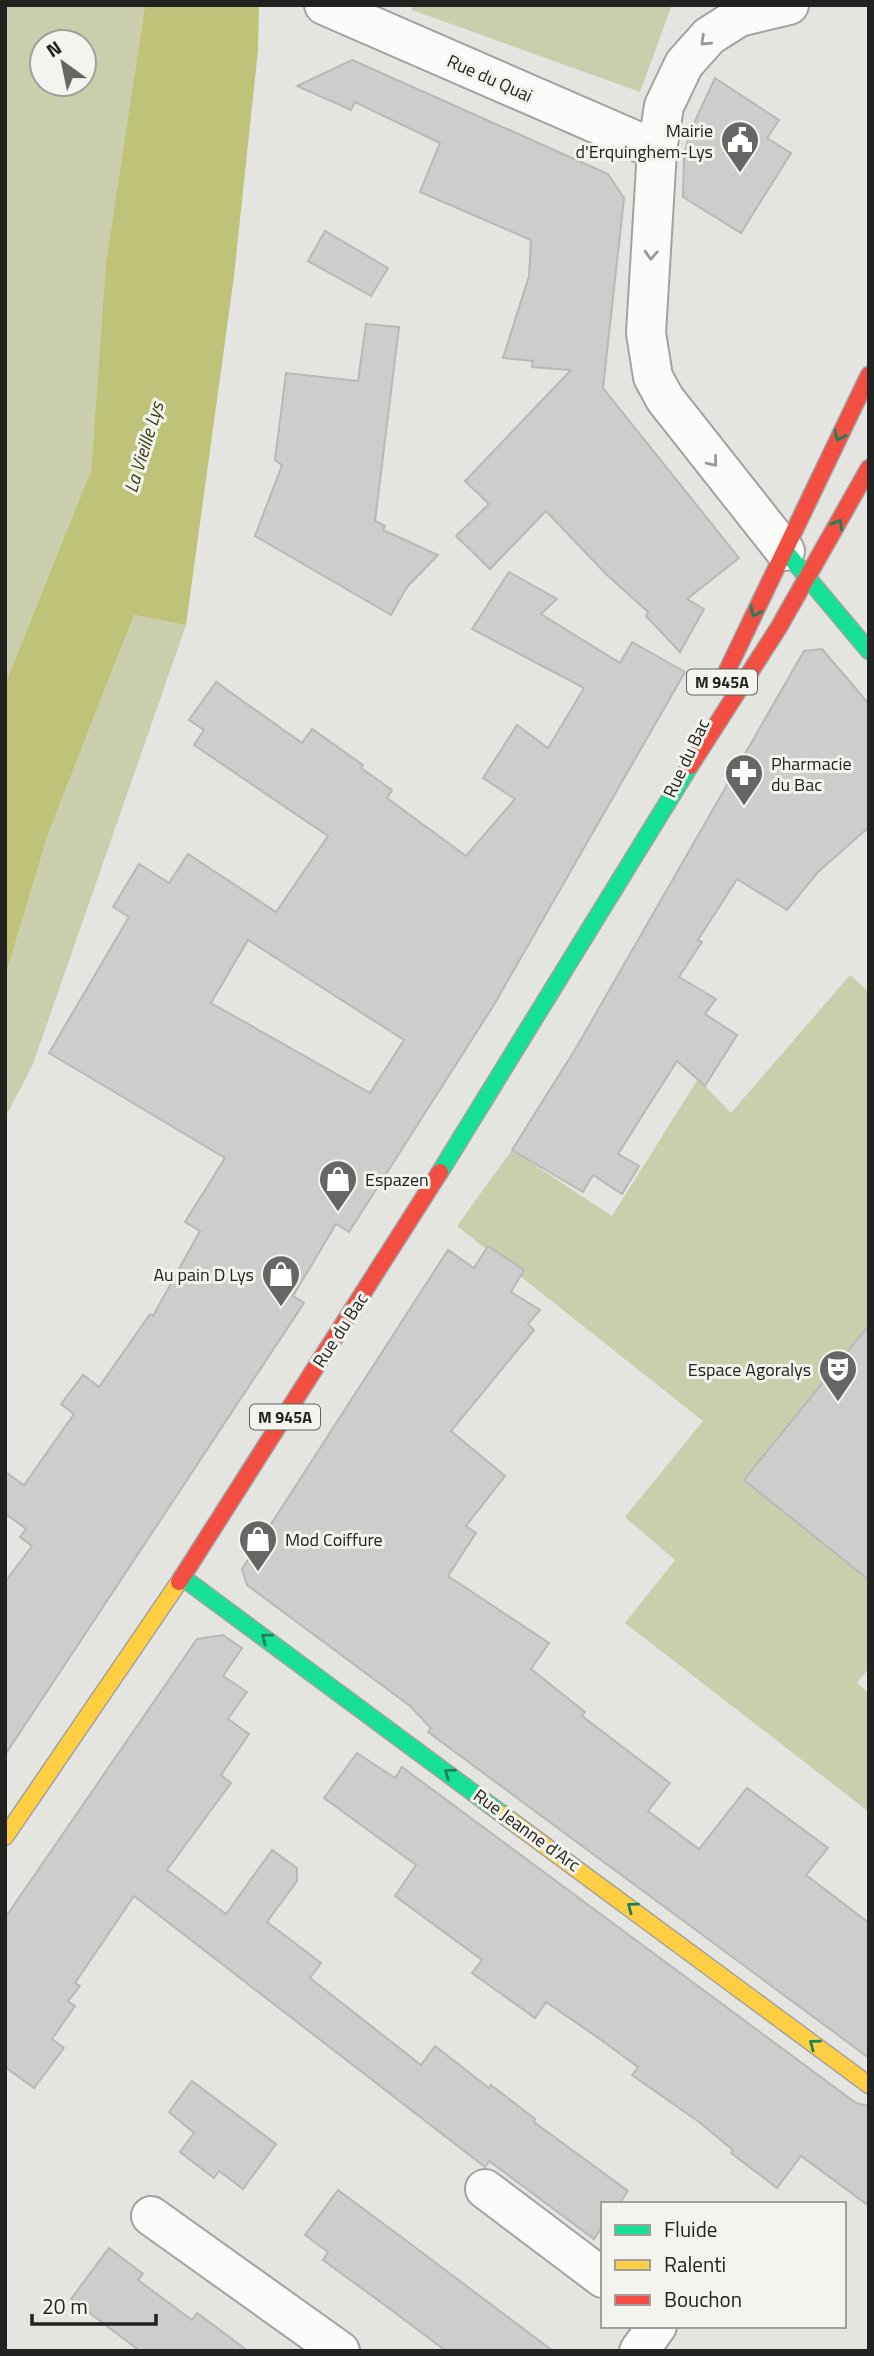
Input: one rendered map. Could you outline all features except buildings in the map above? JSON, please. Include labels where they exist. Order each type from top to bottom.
[{"type":"main road","name":"M 945A","points":[[796,565],[869,375]]},
{"type":"main road","name":"M 945A","points":[[796,565],[869,468]]},
{"type":"main road","points":[[796,565],[869,651]]},
{"type":"main road","name":"Rue du Bac","points":[[660,814],[716,694],[796,565]]},
{"type":"main road","name":"Rue du Bac","points":[[5,1837],[94,1713],[439,1175],[660,814],[741,689],[796,565]]},
{"type":"main road","name":"Rue Jeanne d'Arc","points":[[182,1577],[626,1902],[869,2085]]},
{"type":"street","name":"Rue du Quai","points":[[324,5],[656,150]]},
{"type":"street","points":[[765,7],[739,17],[709,36],[684,64],[664,106],[656,150],[646,333],[653,377],[678,418],[796,565]]},
{"type":"street","points":[[485,2189],[601,2276]]},
{"type":"street","points":[[151,2216],[340,2351]]},
{"type":"street","points":[[639,2351],[656,2328]]},
{"type":"shaded area","points":[[5,5],[145,5],[106,262],[91,471],[5,684]]},
{"type":"shaded area","points":[[412,5],[672,5],[640,92],[412,10]]},
{"type":"shaded area","points":[[134,615],[186,625],[33,1064],[5,1118],[5,977],[48,834]]},
{"type":"shaded area","points":[[850,975],[869,992],[869,1325],[744,1480],[869,1580],[869,1668],[857,1683],[869,1693],[869,1812],[625,1623],[675,1560],[625,1517],[703,1421],[457,1226],[512,1150],[612,1216],[698,1079],[731,1113]]},
{"type":"water","name":"La Vieille Lys","points":[[145,5],[259,5],[258,50],[234,276],[186,625],[134,615],[48,834],[5,977],[5,684],[91,471],[106,262]]},
{"type":"traffic: fast","points":[[786,552],[869,651]]},
{"type":"traffic: fast","points":[[440,1172],[690,766]]},
{"type":"traffic: fast","points":[[182,1577],[502,1814]]},
{"type":"traffic: slow","points":[[5,1837],[179,1582]]},
{"type":"traffic: slow","points":[[502,1814],[869,2085]]},
{"type":"traffic: jam","points":[[725,675],[869,375]]},
{"type":"traffic: jam","points":[[690,766],[779,627],[869,468]]},
{"type":"traffic: jam","points":[[179,1582],[440,1172]]},
{"type":"place","name":"Mairie d'Erquinghem-Lys","points":[[740,174]]},
{"type":"place","name":"Pharmacie du Bac","points":[[744,807]]},
{"type":"place","name":"Espazen","points":[[338,1213]]},
{"type":"place","name":"Au pain D Lys","points":[[281,1308]]},
{"type":"place","name":"Espace Agoralys","points":[[838,1403]]},
{"type":"place","name":"Mod Coiffure","points":[[258,1573]]}]
